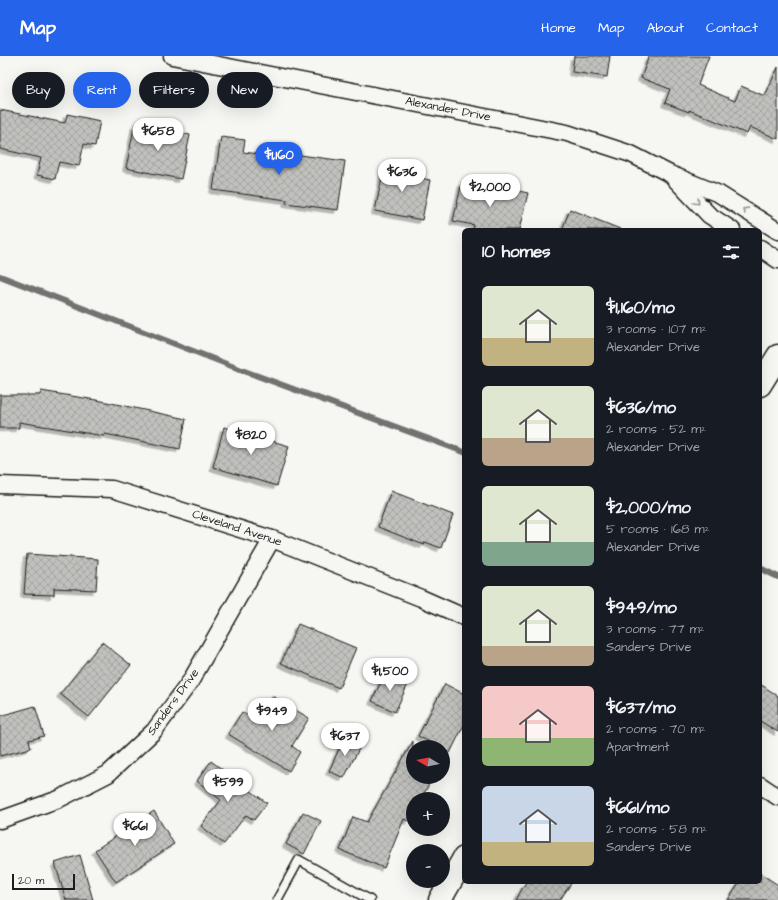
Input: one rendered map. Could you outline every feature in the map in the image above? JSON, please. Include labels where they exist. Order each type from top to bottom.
[{"type":"main road","points":[[762,382],[778,356]]},
{"type":"main road","points":[[440,900],[462,862]]},
{"type":"street","name":"Alexander Drive","points":[[172,56],[230,62],[567,133],[631,154],[670,174],[719,194],[778,231]]},
{"type":"street","name":"Alexander Drive","points":[[670,174],[709,215],[729,228]]},
{"type":"street","points":[[762,249],[778,260]]},
{"type":"street","name":"Cleveland Avenue","points":[[0,485],[112,489],[272,538],[462,615]]},
{"type":"street","name":"Sanders Drive","points":[[0,820],[59,799],[108,774],[154,731],[190,682],[272,538]]},
{"type":"street","points":[[762,786],[778,797]]},
{"type":"lane","points":[[277,900],[299,860],[370,900]]},
{"type":"building","points":[[574,56],[610,56],[607,77],[572,72]]},
{"type":"building","points":[[649,56],[709,56],[698,85],[735,101],[741,86],[765,96],[778,67],[778,139],[750,127],[747,134],[689,110],[689,112],[665,103],[670,89],[641,78]]},
{"type":"building","points":[[0,110],[65,123],[67,114],[100,121],[95,146],[84,144],[79,166],[59,162],[55,179],[37,175],[41,158],[0,149]]},
{"type":"building","points":[[135,124],[190,135],[181,179],[126,168]]},
{"type":"building","points":[[221,137],[245,140],[243,152],[299,159],[300,155],[345,161],[338,210],[286,203],[287,200],[213,190]]},
{"type":"building","points":[[385,163],[407,168],[406,175],[430,180],[422,220],[375,211]]},
{"type":"building","points":[[462,182],[504,191],[505,188],[528,193],[519,228],[473,228],[474,225],[453,221]]},
{"type":"building","points":[[570,209],[618,228],[563,228]]},
{"type":"building","points":[[41,391],[102,401],[186,419],[180,449],[105,434],[104,436],[19,422],[19,428],[0,428],[0,395],[40,395]]},
{"type":"building","points":[[224,427],[289,446],[277,486],[213,467]]},
{"type":"building","points":[[391,491],[453,515],[441,548],[425,542],[424,545],[378,527]]},
{"type":"building","points":[[27,554],[98,559],[96,590],[54,588],[54,595],[24,594]]},
{"type":"building","points":[[298,624],[356,648],[339,688],[281,663]]},
{"type":"building","points":[[102,642],[131,665],[89,717],[60,694]]},
{"type":"building","points":[[386,671],[409,682],[395,712],[372,701]]},
{"type":"building","points":[[445,684],[462,693],[462,729],[450,753],[450,740],[426,740],[418,736]]},
{"type":"building","points":[[762,685],[778,696],[778,732],[762,722]]},
{"type":"building","points":[[272,696],[309,718],[292,746],[300,752],[289,771],[228,734],[242,712],[258,721]]},
{"type":"building","points":[[35,706],[44,736],[29,740],[31,748],[0,756],[0,716]]},
{"type":"building","points":[[345,736],[362,743],[344,778],[329,771]]},
{"type":"building","points":[[406,753],[406,784],[429,784],[425,792],[406,792],[406,820],[404,819],[384,868],[340,850],[353,817],[367,822]]},
{"type":"building","points":[[211,761],[267,803],[254,820],[246,815],[224,844],[201,826],[221,800],[197,781]]},
{"type":"building","points":[[154,811],[174,844],[116,882],[95,850]]},
{"type":"building","points":[[303,812],[321,821],[304,854],[286,844]]},
{"type":"building","points":[[80,855],[93,900],[66,900],[55,863]]},
{"type":"building","points":[[762,874],[778,885],[778,900],[728,900],[739,884],[762,884]]},
{"type":"building","points":[[525,884],[571,884],[560,900],[516,900]]},
{"type":"waterway","points":[[0,276],[247,372],[462,451]]},
{"type":"waterway","points":[[762,569],[778,577]]}]
